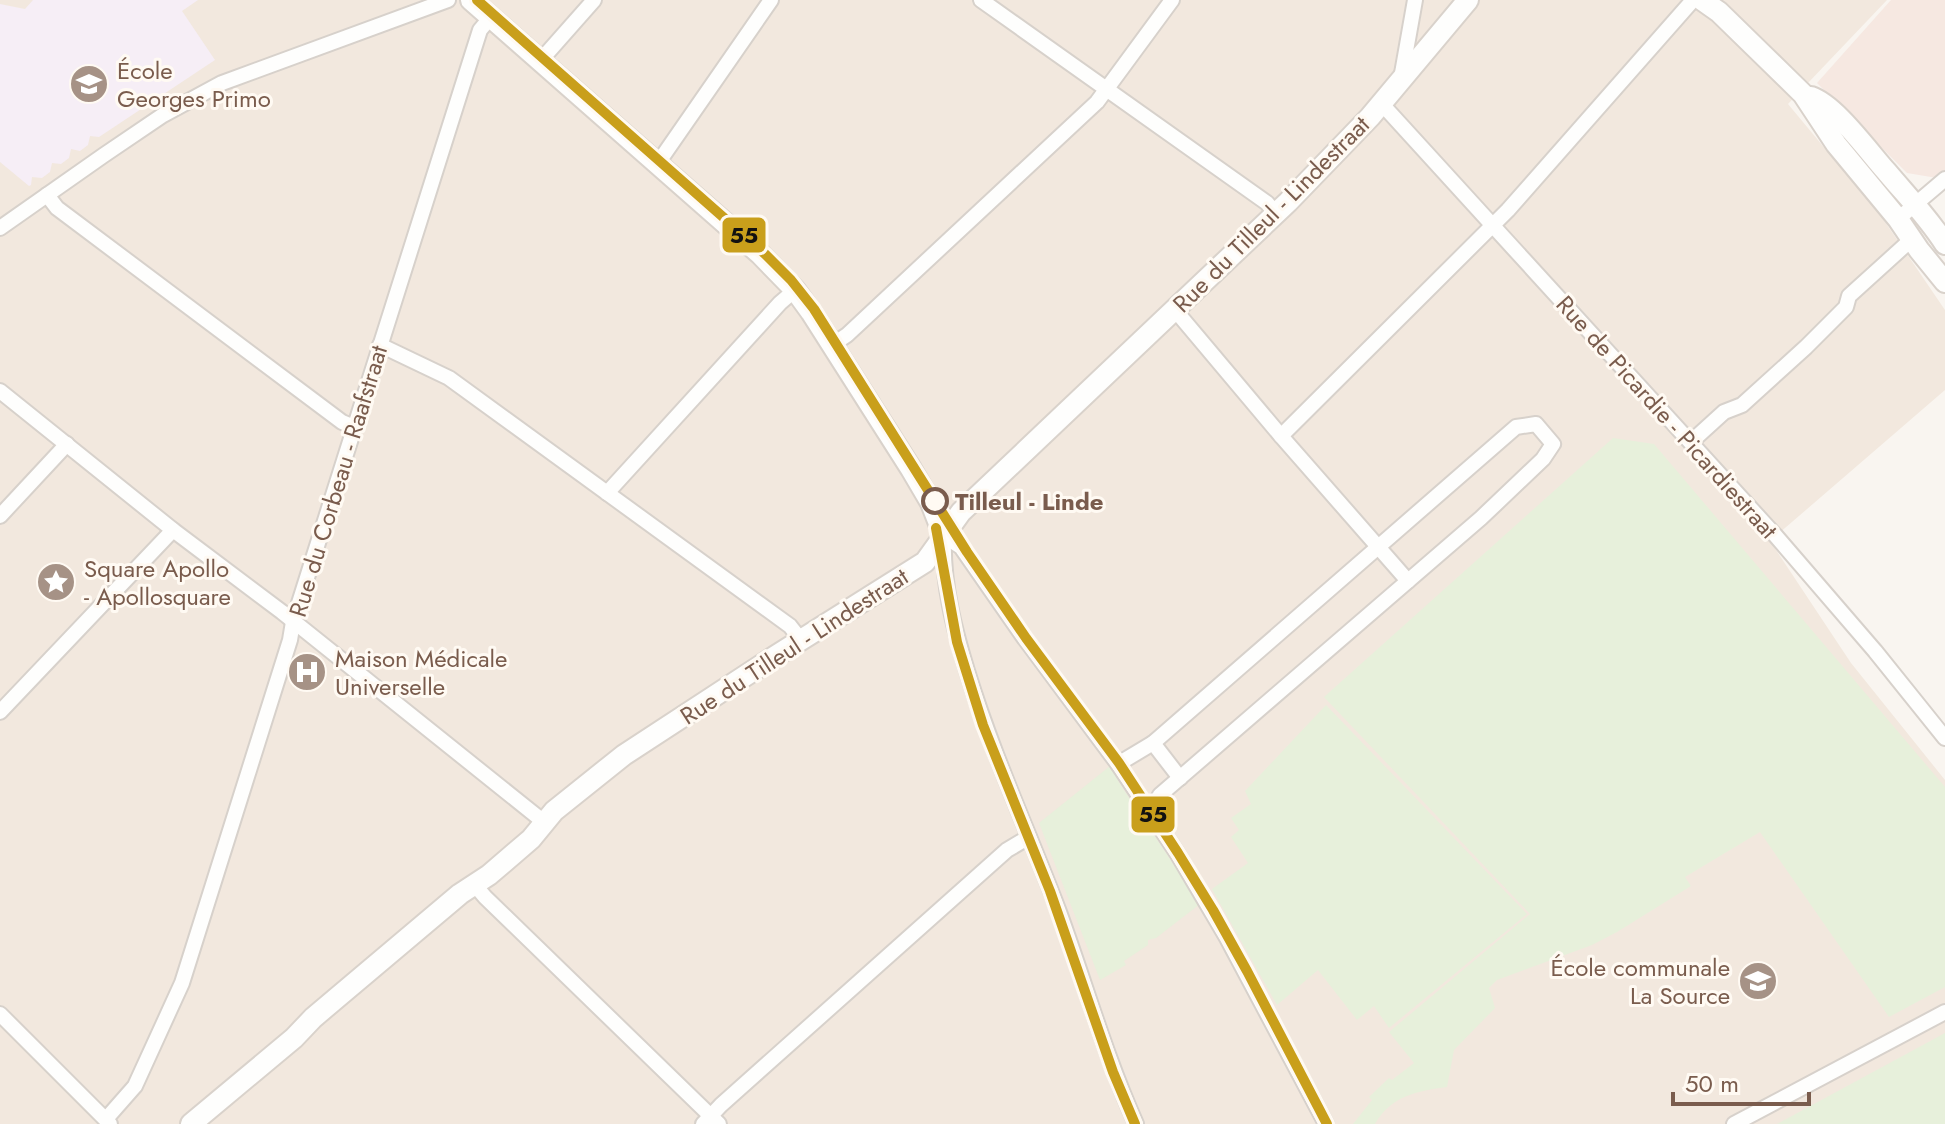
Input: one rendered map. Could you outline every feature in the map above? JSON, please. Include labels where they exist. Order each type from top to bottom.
[{"type":"street","points":[[0,228],[163,115],[222,83],[448,0]]},
{"type":"street","points":[[471,0],[760,254],[795,290],[931,503],[944,536],[943,569],[958,642],[984,725],[1064,928],[1114,1072],[1136,1124]]},
{"type":"street","points":[[541,60],[594,0]]},
{"type":"street","points":[[658,163],[771,0]]},
{"type":"street","points":[[981,0],[1267,203],[1276,214]]},
{"type":"street","points":[[832,345],[847,335],[1097,102],[1172,0]]},
{"type":"street","name":"Rue du Tilleul - Lindestraat","points":[[191,1124],[460,894],[489,875],[531,839],[554,811],[624,755],[925,562],[961,512],[1276,214],[1381,103],[1401,79],[1415,0]]},
{"type":"street","points":[[1401,79],[1468,0]]},
{"type":"street","points":[[1281,436],[1492,225],[1693,0]]},
{"type":"street","points":[[1702,0],[1719,12],[1803,94],[1836,144],[1945,282]]},
{"type":"street","name":"Rue du Corbeau - Raafstraat","points":[[108,1122],[135,1086],[182,983],[480,30],[491,17]]},
{"type":"street","points":[[1803,94],[1818,99],[1842,121],[1916,204],[1945,244]]},
{"type":"street","name":"Rue de Picardie - Picardiestraat","points":[[1381,103],[1775,535],[1945,738]]},
{"type":"street","points":[[1898,219],[1945,179]]},
{"type":"street","points":[[47,195],[57,208],[342,422],[354,427]]},
{"type":"street","points":[[1691,442],[1724,412],[1742,405],[1846,307],[1849,296],[1912,239]]},
{"type":"street","points":[[607,493],[795,290]]},
{"type":"street","points":[[1175,310],[1408,581]]},
{"type":"street","points":[[380,345],[449,378],[790,626],[801,640]]},
{"type":"street","points":[[0,391],[544,822]]},
{"type":"street","points":[[1118,764],[1153,743],[1516,427],[1536,424],[1553,444],[1543,459],[1481,518],[1160,795],[1150,813]]},
{"type":"street","points":[[0,516],[67,444]]},
{"type":"street","points":[[0,712],[173,530]]},
{"type":"street","points":[[944,536],[961,547],[1150,813],[1212,911],[1326,1124]]},
{"type":"street","points":[[1153,743],[1180,778]]},
{"type":"street","points":[[474,884],[711,1121],[1007,850],[1029,837]]},
{"type":"street","points":[[1734,1124],[1945,1012]]},
{"type":"street","points":[[0,1014],[108,1122]]},
{"type":"shaded area","points":[[0,0],[1887,0],[1788,104],[1881,216],[1945,310],[1945,390],[1770,541],[1851,663],[1945,780],[1945,1124],[0,1124]]},
{"type":"shaded area","name":"École Georges Primo","points":[[33,0],[198,0],[182,11],[215,60],[99,137],[90,136],[88,145],[80,151],[71,149],[69,158],[61,164],[52,163],[50,172],[42,178],[32,177],[29,186],[0,162],[0,4],[25,9]]},
{"type":"shaded area","points":[[1891,0],[1945,0],[1945,170],[1937,178],[1907,173],[1817,83]]},
{"type":"green space","points":[[1613,438],[1654,444],[1945,787],[1945,987],[1889,1017],[1760,832],[1685,877],[1691,886],[1617,932],[1592,945],[1497,980],[1489,988],[1495,1008],[1454,1050],[1447,1087],[1406,1096],[1389,1107],[1375,1124],[1353,1124],[1372,1100],[1369,1097],[1389,1078],[1392,1080],[1414,1063],[1389,1032],[1530,914],[1324,697]]},
{"type":"green space","points":[[1326,705],[1527,914],[1389,1028],[1374,1006],[1357,1020],[1318,970],[1277,1005],[1212,889],[1248,863],[1231,837],[1239,830],[1231,818],[1251,804],[1245,791]]},
{"type":"green space","points":[[1110,766],[1200,904],[1156,938],[1148,940],[1148,945],[1124,961],[1126,965],[1100,980],[1039,823]]},
{"type":"green space","points":[[1945,1033],[1945,1124],[1777,1124]]},
{"type":"transit line","name":"55","points":[[477,0],[765,254],[814,309],[967,552],[1119,763],[1178,853],[1247,971],[1327,1124]]},
{"type":"transit line","name":"55","points":[[936,528],[957,642],[983,725],[1050,891],[1113,1072],[1135,1124]]},
{"type":"place","name":"École Georges Primo","points":[[89,84]]},
{"type":"place","name":"Tilleul - Linde","points":[[935,501]]},
{"type":"place","name":"Square Apollo - Apollosquare","points":[[56,582]]},
{"type":"place","name":"Maison Médicale Universelle","points":[[307,672]]},
{"type":"place","name":"École communale La Source","points":[[1758,981]]}]
